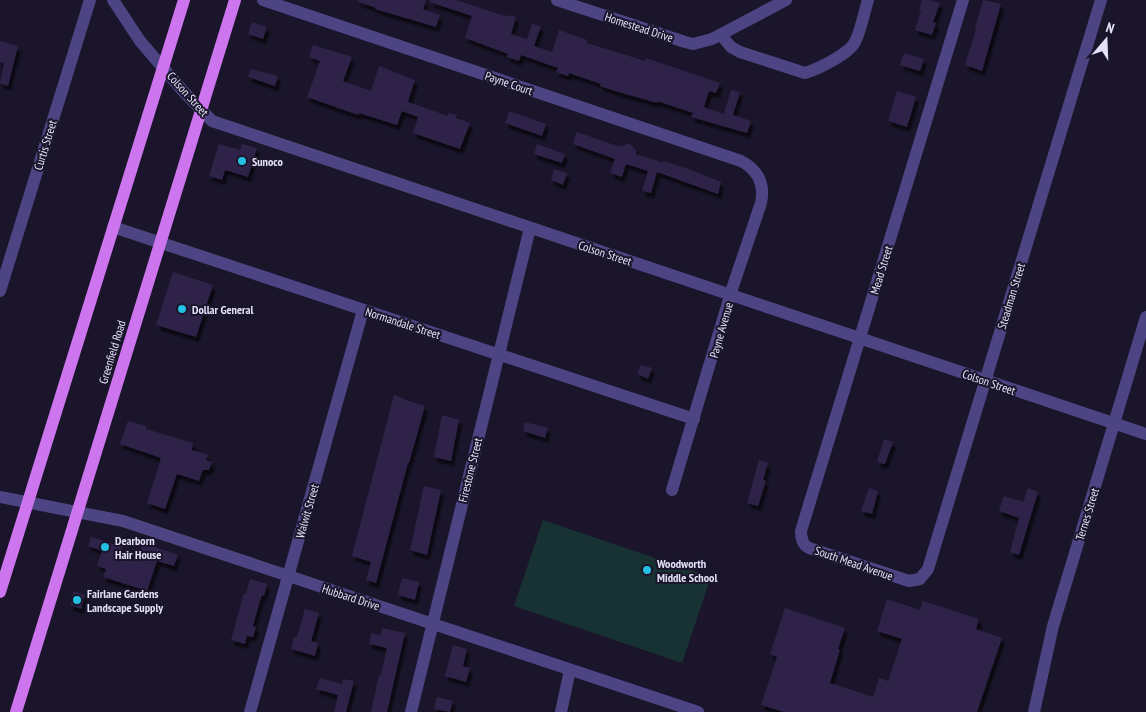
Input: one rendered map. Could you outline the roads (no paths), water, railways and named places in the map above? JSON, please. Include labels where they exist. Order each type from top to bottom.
[{"type":"main road","points":[[0,592],[184,0]]},
{"type":"main road","name":"Greenfield Road","points":[[16,712],[235,0]]},
{"type":"street","name":"Curtis Street","points":[[0,291],[90,0]]},
{"type":"street","name":"Colson Street","points":[[113,0],[140,41],[212,121],[1146,434]]},
{"type":"street","name":"Payne Court","points":[[263,0],[741,160],[754,170]]},
{"type":"street","name":"Homestead Drive","points":[[557,0],[685,42],[704,42],[721,35],[786,0]]},
{"type":"street","points":[[721,35],[731,47],[740,52],[805,73],[852,48],[856,41],[868,0]]},
{"type":"street","name":"Mead Street","points":[[802,540],[801,531],[963,0]]},
{"type":"street","name":"Steadman Street","points":[[909,581],[920,579],[928,568],[1101,0]]},
{"type":"street","name":"Payne Avenue","points":[[672,490],[762,196],[760,182],[754,170]]},
{"type":"street","name":"Normandale Street","points":[[112,227],[694,419]]},
{"type":"street","name":"Firestone Street","points":[[411,712],[530,228]]},
{"type":"street","name":"Walwit Street","points":[[250,712],[363,310]]},
{"type":"street","name":"Ternes Street","points":[[1034,712],[1054,626],[1146,317]]},
{"type":"street","name":"Hubbard Drive","points":[[0,498],[123,521],[695,711]]},
{"type":"street","name":"South Mead Avenue","points":[[802,540],[809,548],[909,581]]},
{"type":"street","points":[[561,712],[570,670]]},
{"type":"place","name":"Sunoco","points":[[242,161]]},
{"type":"place","name":"Dollar General","points":[[182,309]]},
{"type":"place","name":"Dearborn Hair House","points":[[105,547]]},
{"type":"place","name":"Woodworth Middle School","points":[[647,570]]},
{"type":"place","name":"Fairlane Gardens Landscape Supply","points":[[77,600]]}]
